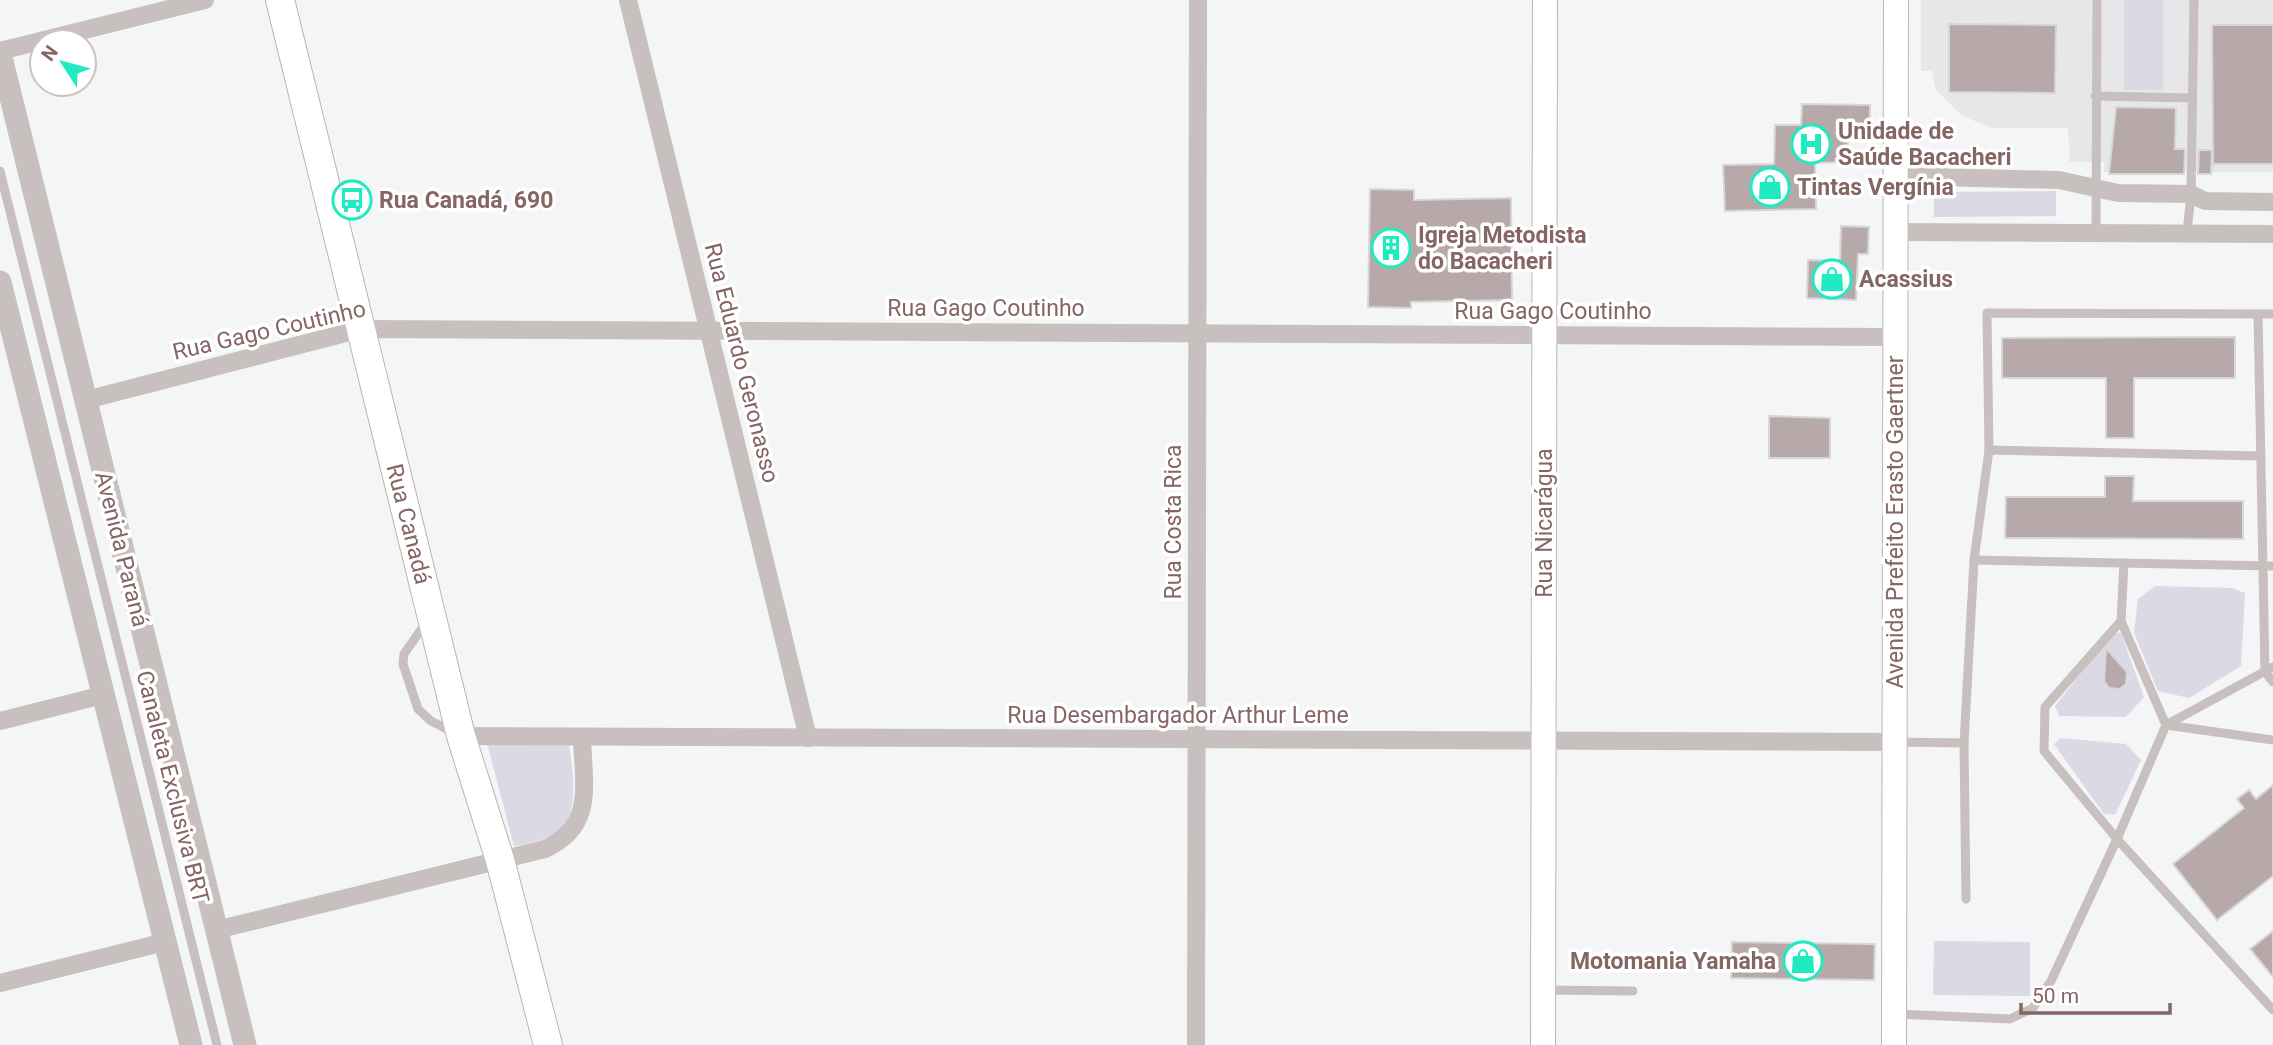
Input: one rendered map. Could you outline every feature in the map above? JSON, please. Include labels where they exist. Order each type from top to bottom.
[{"type":"main road","name":"Rua Canadá","points":[[280,0],[461,736],[500,860],[548,1045]]},
{"type":"main road","name":"Rua Nicarágua","points":[[1540,1045],[1545,0]]},
{"type":"main road","name":"Avenida Prefeito Erasto Gaertner","points":[[1894,1045],[1896,0]]},
{"type":"street","points":[[0,52],[205,0]]},
{"type":"street","name":"Rua Eduardo Geronasso","points":[[628,0],[808,738]]},
{"type":"street","name":"Rua Costa Rica","points":[[1196,1045],[1198,0]]},
{"type":"street","name":"Avenida Paraná","points":[[0,52],[245,1045]]},
{"type":"street","points":[[1895,176],[2059,180],[2118,193],[2191,194],[2205,201],[2273,202]]},
{"type":"street","points":[[1895,232],[2273,234]]},
{"type":"street","points":[[0,282],[7,334],[103,695],[191,1045]]},
{"type":"street","name":"Rua Gago Coutinho","points":[[86,400],[361,329],[1895,337]]},
{"type":"street","points":[[0,721],[103,695]]},
{"type":"street","name":"Rua Desembargador Arthur Leme","points":[[461,736],[1894,742]]},
{"type":"street","points":[[216,930],[545,849],[560,842],[573,831],[584,803],[582,737]]},
{"type":"street","points":[[0,983],[165,942]]},
{"type":"lane","points":[[2096,233],[2097,0]]},
{"type":"lane","points":[[2187,233],[2191,194],[2194,0]]},
{"type":"lane","points":[[2095,96],[2193,98]]},
{"type":"lane","name":"Canaleta Exclusiva BRT","points":[[0,171],[218,1045]]},
{"type":"lane","points":[[1966,899],[1964,743],[1974,560],[1989,450],[1987,313],[2273,314]]},
{"type":"lane","points":[[2259,314],[2269,670],[2273,682]]},
{"type":"lane","points":[[1989,450],[2261,456]]},
{"type":"lane","points":[[1974,560],[2268,566]]},
{"type":"lane","points":[[2124,564],[2121,621],[2166,725]]},
{"type":"lane","points":[[431,615],[404,654],[403,664],[418,709],[431,720],[461,736]]},
{"type":"lane","points":[[2121,621],[2045,706],[2044,751],[2117,839],[2273,1010]]},
{"type":"lane","points":[[1894,1014],[2010,1019],[2033,1008],[2051,981],[2166,725],[2269,670]]},
{"type":"lane","points":[[2166,725],[2273,740]]},
{"type":"lane","points":[[1894,742],[1964,743]]},
{"type":"lane","points":[[1542,990],[1633,991]]},
{"type":"shaded area","points":[[1921,0],[2273,0],[2273,172],[2104,172],[2104,162],[2070,162],[2068,128],[1991,128],[1961,115],[1936,90],[1932,71],[1921,71]]},
{"type":"shaded area","points":[[2124,0],[2163,0],[2163,90],[2124,90]]},
{"type":"shaded area","points":[[2056,191],[2056,216],[1934,217],[1934,192]]},
{"type":"shaded area","points":[[2155,586],[2232,588],[2245,593],[2241,666],[2189,698],[2158,691],[2134,633],[2138,599]]},
{"type":"shaded area","points":[[2113,633],[2121,633],[2144,697],[2126,717],[2059,716],[2055,706]]},
{"type":"shaded area","points":[[2061,738],[2126,744],[2141,760],[2115,815],[2104,814],[2054,744]]},
{"type":"shaded area","points":[[487,743],[569,744],[573,797],[566,822],[558,831],[547,838],[514,846]]},
{"type":"shaded area","points":[[1934,941],[2030,942],[2030,996],[1933,995]]},
{"type":"building","points":[[1949,24],[2056,25],[2055,93],[1949,92]]},
{"type":"building","points":[[2212,25],[2273,25],[2273,164],[2213,164]]},
{"type":"building","points":[[1802,104],[1870,105],[1870,127],[1848,126],[1848,162],[1815,163],[1816,209],[1725,211],[1723,165],[1774,164],[1775,125],[1801,125]]},
{"type":"building","points":[[2116,107],[2176,108],[2175,149],[2185,149],[2184,174],[2109,174]]},
{"type":"building","points":[[2199,150],[2212,150],[2211,174],[2198,174]]},
{"type":"building","points":[[1370,189],[1414,190],[1414,200],[1511,198],[1512,300],[1411,302],[1411,308],[1368,307]]},
{"type":"building","name":"Acassius","points":[[1841,226],[1869,227],[1868,254],[1858,254],[1856,300],[1807,298],[1808,260],[1840,261]]},
{"type":"building","points":[[2235,337],[2235,378],[2134,378],[2134,438],[2106,438],[2106,378],[2002,378],[2002,338]]},
{"type":"building","points":[[1769,416],[1830,418],[1830,458],[1769,458]]},
{"type":"building","points":[[2105,476],[2134,476],[2133,501],[2243,501],[2243,539],[2005,538],[2006,497],[2105,497]]},
{"type":"building","points":[[2106,648],[2127,672],[2126,684],[2120,689],[2109,688],[2104,681]]},
{"type":"building","points":[[2273,785],[2273,876],[2217,920],[2173,864],[2244,808],[2237,799],[2249,790],[2256,799]]},
{"type":"building","points":[[2273,931],[2273,977],[2250,949]]},
{"type":"building","name":"Motomania Yamaha","points":[[1732,942],[1875,944],[1874,980],[1731,978]]},
{"type":"place","name":"Unidade de Saúde Bacacheri","points":[[1811,144]]},
{"type":"place","name":"Tintas Vergínia","points":[[1770,187]]},
{"type":"place","name":"Rua Canadá, 690","points":[[352,200]]},
{"type":"place","name":"Igreja Metodista do Bacacheri","points":[[1391,248]]},
{"type":"place","name":"Acassius","points":[[1832,279]]},
{"type":"place","name":"Motomania Yamaha","points":[[1803,961]]}]
